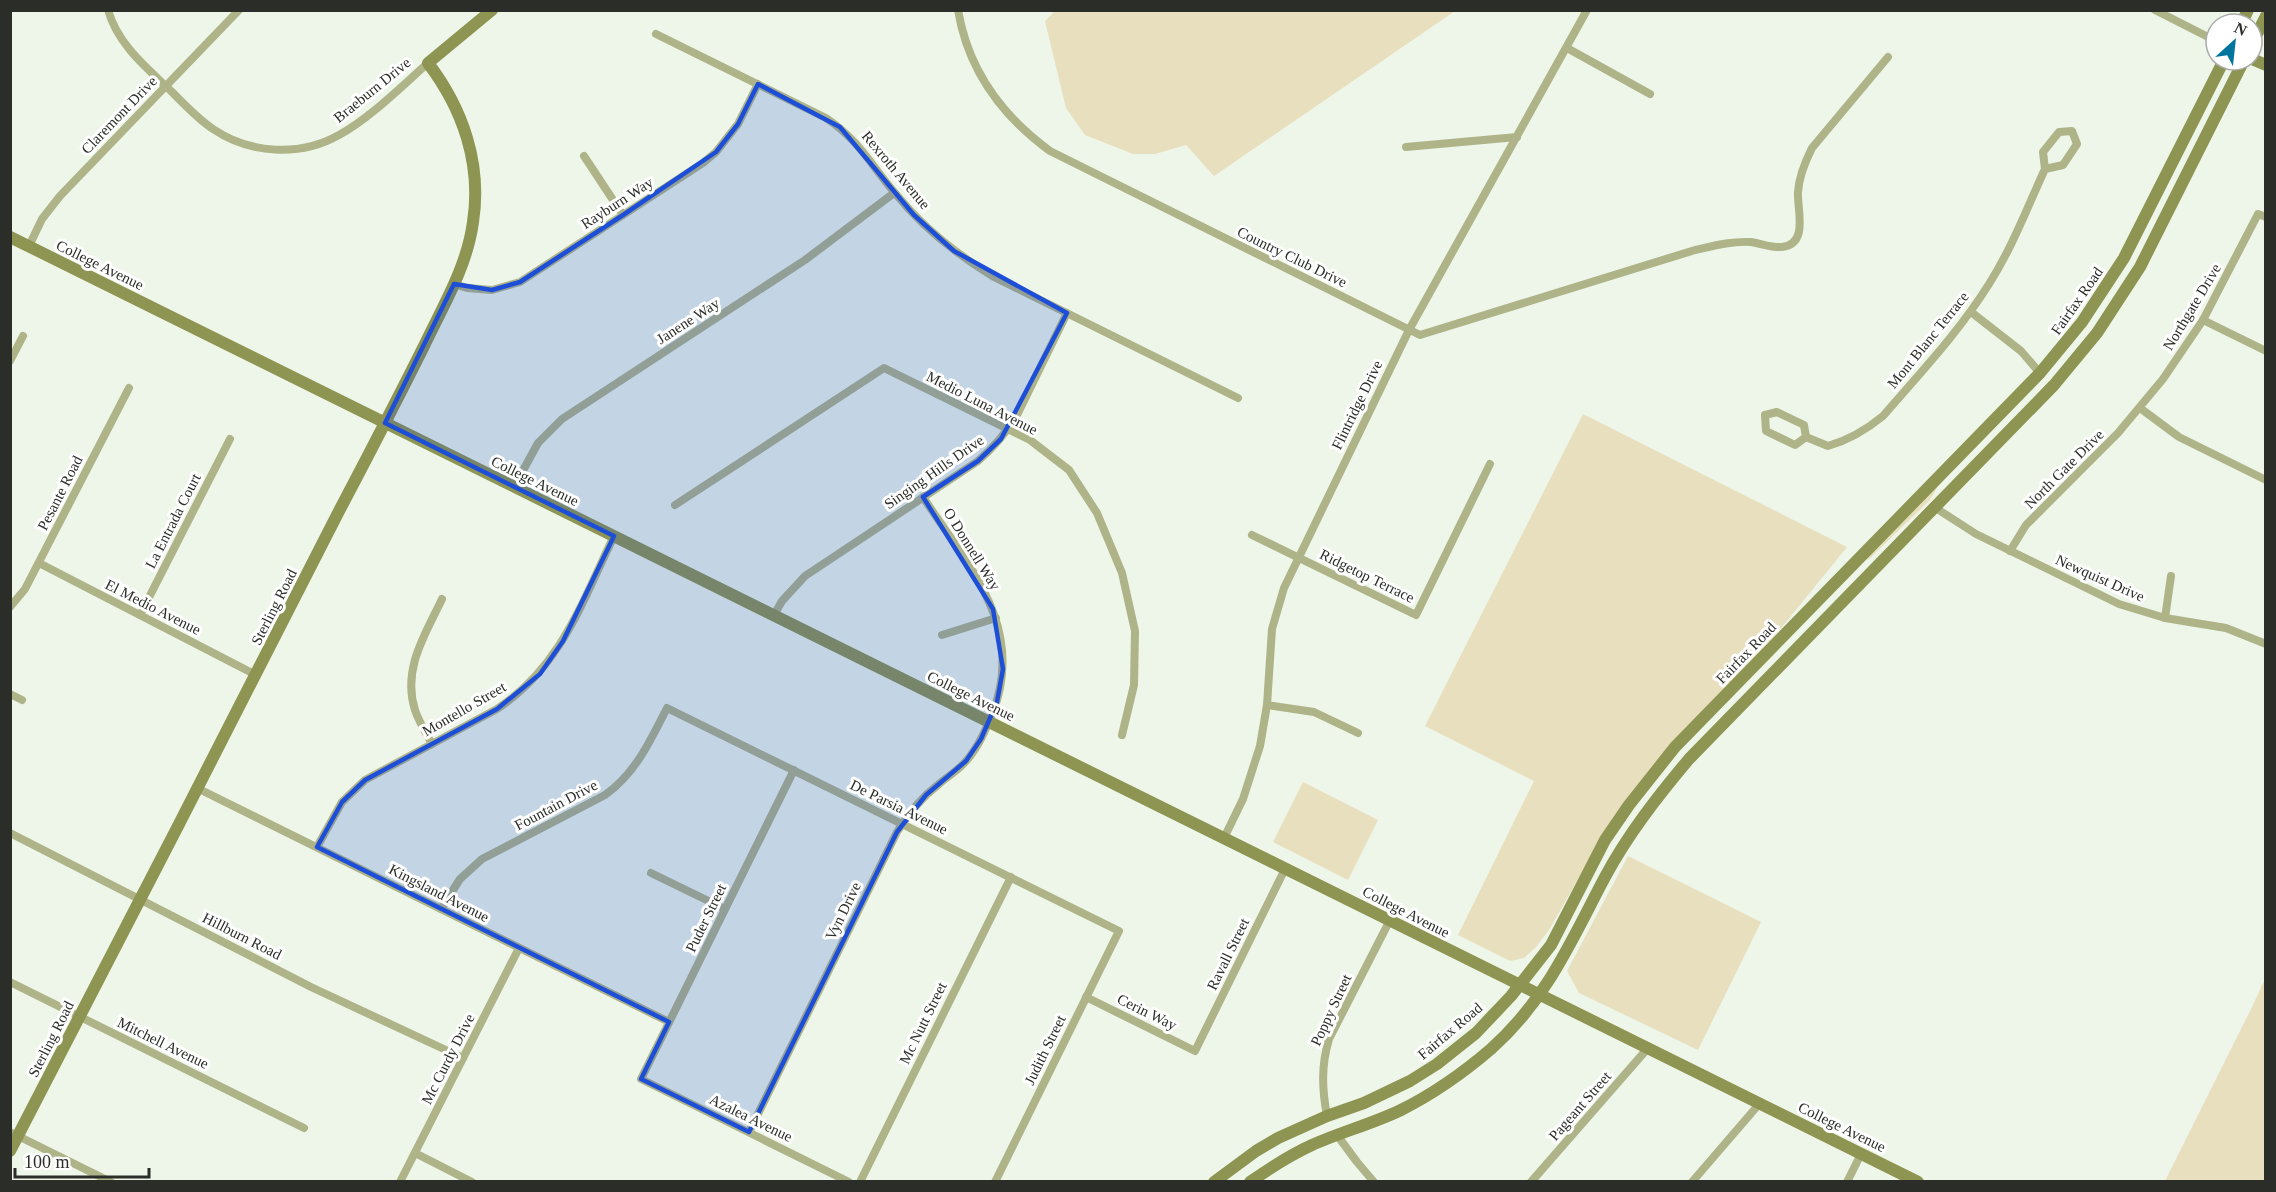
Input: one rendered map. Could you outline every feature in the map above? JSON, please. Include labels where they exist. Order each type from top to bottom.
[{"type":"street","name":"Braeburn Drive","points":[[108,10],[123,41],[133,54],[201,120],[227,138],[258,148],[291,150],[308,147],[340,135],[354,126],[492,10]]},
{"type":"street","name":"Claremont Drive","points":[[28,246],[52,205],[239,10]]},
{"type":"street","name":"Country Club Drive","points":[[958,10],[966,43],[982,79],[1002,108],[1033,138],[1070,162],[1420,335],[1695,250],[1733,242],[1784,247],[1795,240],[1800,228],[1798,208],[1800,178],[1812,148],[1888,57]]},
{"type":"street","name":"Flintridge Drive","points":[[1224,838],[1253,773],[1260,746],[1267,705],[1272,628],[1284,588],[1409,330],[1587,10]]},
{"type":"street","points":[[2155,10],[2204,35]]},
{"type":"street","name":"Rexroth Avenue","points":[[656,34],[840,127],[863,150],[894,193],[931,232],[994,277],[1238,398]]},
{"type":"street","points":[[1567,48],[1650,94]]},
{"type":"street","name":"Sterling Road","points":[[10,1151],[14,1134],[80,1017],[454,284],[470,241],[476,199],[475,175],[467,136],[460,116],[451,97],[428,63]]},
{"type":"street","name":"Fairfax Road","points":[[1214,1182],[1256,1151],[1301,1127],[1387,1093],[1437,1064],[1476,1033],[1551,945],[1605,840],[1675,747],[2040,373],[2082,322],[2124,258],[2218,72]]},
{"type":"street","points":[[1250,1182],[1291,1156],[1399,1111],[1451,1081],[1492,1048],[1539,996],[1567,954],[1621,850],[1662,790],[1689,759],[2076,359],[2122,296],[2158,234],[2238,72]]},
{"type":"street","name":"Rayburn Way","points":[[454,284],[467,288],[492,290],[520,282],[703,163],[716,152],[738,124],[758,84]]},
{"type":"street","name":"Mont Blanc Terrace","points":[[1806,437],[1828,446],[1856,436],[1883,416],[1971,312],[2007,252],[2045,169],[2043,152],[2059,132],[2072,131],[2077,144],[2063,165],[2045,169]]},
{"type":"street","points":[[1406,147],[1517,137]]},
{"type":"street","points":[[584,156],[623,215]]},
{"type":"street","name":"Janene Way","points":[[514,487],[538,443],[562,420],[805,260],[894,193]]},
{"type":"street","name":"Northgate Drive","points":[[2140,408],[2163,379],[2203,320],[2262,215]]},
{"type":"street","name":"College Avenue","points":[[10,237],[1918,1182]]},
{"type":"street","points":[[1971,312],[2021,351],[2040,373],[2041,379],[2007,415],[1986,454]]},
{"type":"street","name":"Singing Hills Drive","points":[[774,615],[805,576],[978,461],[991,450],[1008,430],[1067,313]]},
{"type":"street","points":[[2203,320],[2265,351]]},
{"type":"street","points":[[10,362],[23,336]]},
{"type":"street","name":"Medio Luna Avenue","points":[[675,505],[884,368],[1030,440],[1069,470],[1097,513],[1122,573],[1135,631],[1134,686],[1122,735]]},
{"type":"street","name":"Pesante Road","points":[[10,607],[25,589],[129,388]]},
{"type":"street","points":[[2140,408],[2179,437],[2265,480]]},
{"type":"street","name":"North Gate Drive","points":[[2010,551],[2026,525],[2140,408]]},
{"type":"street","name":"Mont Blanc Terrace","points":[[1777,412],[1804,425],[1806,437],[1795,445],[1766,431],[1765,416],[1777,412]]},
{"type":"street","points":[[1934,507],[1934,498],[1940,483],[1975,446],[1983,432]]},
{"type":"street","name":"La Entrada Court","points":[[140,615],[230,439]]},
{"type":"street","name":"Ridgetop Terrace","points":[[1252,534],[1416,615],[1490,465]]},
{"type":"street","name":"O Donnell Way","points":[[923,497],[985,591],[996,618],[1003,652],[1003,669],[997,702],[990,722]]},
{"type":"street","name":"Newquist Drive","points":[[1934,507],[1976,534],[2119,604],[2165,618],[2226,628],[2265,644]]},
{"type":"street","points":[[1872,572],[1873,551],[1895,528],[1898,518]]},
{"type":"street","name":"Montello Street","points":[[317,847],[333,815],[353,790],[378,772],[497,709],[520,693],[540,674],[563,641],[614,536]]},
{"type":"street","name":"El Medio Avenue","points":[[39,563],[256,675]]},
{"type":"street","points":[[2165,618],[2171,576]]},
{"type":"street","points":[[432,744],[416,713],[412,698],[411,672],[419,647],[442,599]]},
{"type":"street","points":[[942,635],[996,618]]},
{"type":"street","points":[[10,694],[22,700]]},
{"type":"street","points":[[1267,705],[1314,712],[1358,734]]},
{"type":"street","name":"De Parsia Avenue","points":[[667,708],[1119,931]]},
{"type":"street","name":"Fountain Drive","points":[[441,909],[460,879],[482,859],[618,786],[637,765],[667,708]]},
{"type":"street","name":"Vyn Drive","points":[[749,1132],[903,823],[926,795],[966,761],[990,722]]},
{"type":"street","name":"Puder Street","points":[[641,1078],[794,770]]},
{"type":"street","name":"Kingsland Avenue","points":[[197,788],[669,1022]]},
{"type":"street","name":"Hillburn Road","points":[[10,834],[141,898],[311,987],[463,1058]]},
{"type":"street","name":"Ravall Street","points":[[1195,1051],[1285,869]]},
{"type":"street","points":[[651,873],[725,909]]},
{"type":"street","name":"Mc Nutt Street","points":[[860,1182],[1011,877]]},
{"type":"street","name":"Poppy Street","points":[[1327,1116],[1322,1082],[1325,1053],[1329,1040],[1390,921]]},
{"type":"street","name":"Judith Street","points":[[995,1182],[1119,931]]},
{"type":"street","name":"Mc Curdy Drive","points":[[400,1182],[519,948]]},
{"type":"street","name":"Mitchell Avenue","points":[[10,982],[304,1128]]},
{"type":"street","name":"Cerin Way","points":[[1086,997],[1195,1051]]},
{"type":"street","name":"Pageant Street","points":[[1532,1182],[1648,1048]]},
{"type":"street","name":"Azalea Avenue","points":[[641,1078],[849,1182]]},
{"type":"street","points":[[1692,1182],[1760,1104]]},
{"type":"street","points":[[14,1134],[111,1182]]},
{"type":"street","points":[[1337,1135],[1374,1182]]},
{"type":"street","points":[[415,1153],[472,1182]]},
{"type":"street","points":[[1847,1182],[1861,1154]]},
{"type":"highlighted area","points":[[758,84],[840,127],[914,215],[954,251],[1067,313],[1001,439],[978,461],[923,497],[993,609],[1003,669],[997,702],[981,739],[966,761],[926,795],[897,832],[749,1132],[641,1079],[669,1022],[317,847],[342,802],[365,780],[497,709],[540,674],[563,641],[614,536],[385,423],[454,284],[492,290],[520,282],[623,215],[716,152],[738,124]]},
{"type":"shaded area","points":[[1056,10],[1455,11],[1214,176],[1186,145],[1155,154],[1133,154],[1085,135],[1066,108],[1045,21]]},
{"type":"shaded area","points":[[1583,414],[1847,547],[1782,627],[1605,832],[1549,930],[1536,947],[1524,958],[1510,961],[1458,935],[1534,781],[1425,726]]},
{"type":"shaded area","points":[[1938,486],[1930,500],[1868,560],[1867,558]]},
{"type":"shaded area","points":[[1303,782],[1378,820],[1348,880],[1273,842]]},
{"type":"shaded area","points":[[1628,856],[1761,922],[1698,1050],[1579,993],[1567,971]]},
{"type":"shaded area","points":[[2265,979],[2265,1181],[2165,1181],[2252,1007]]}]
